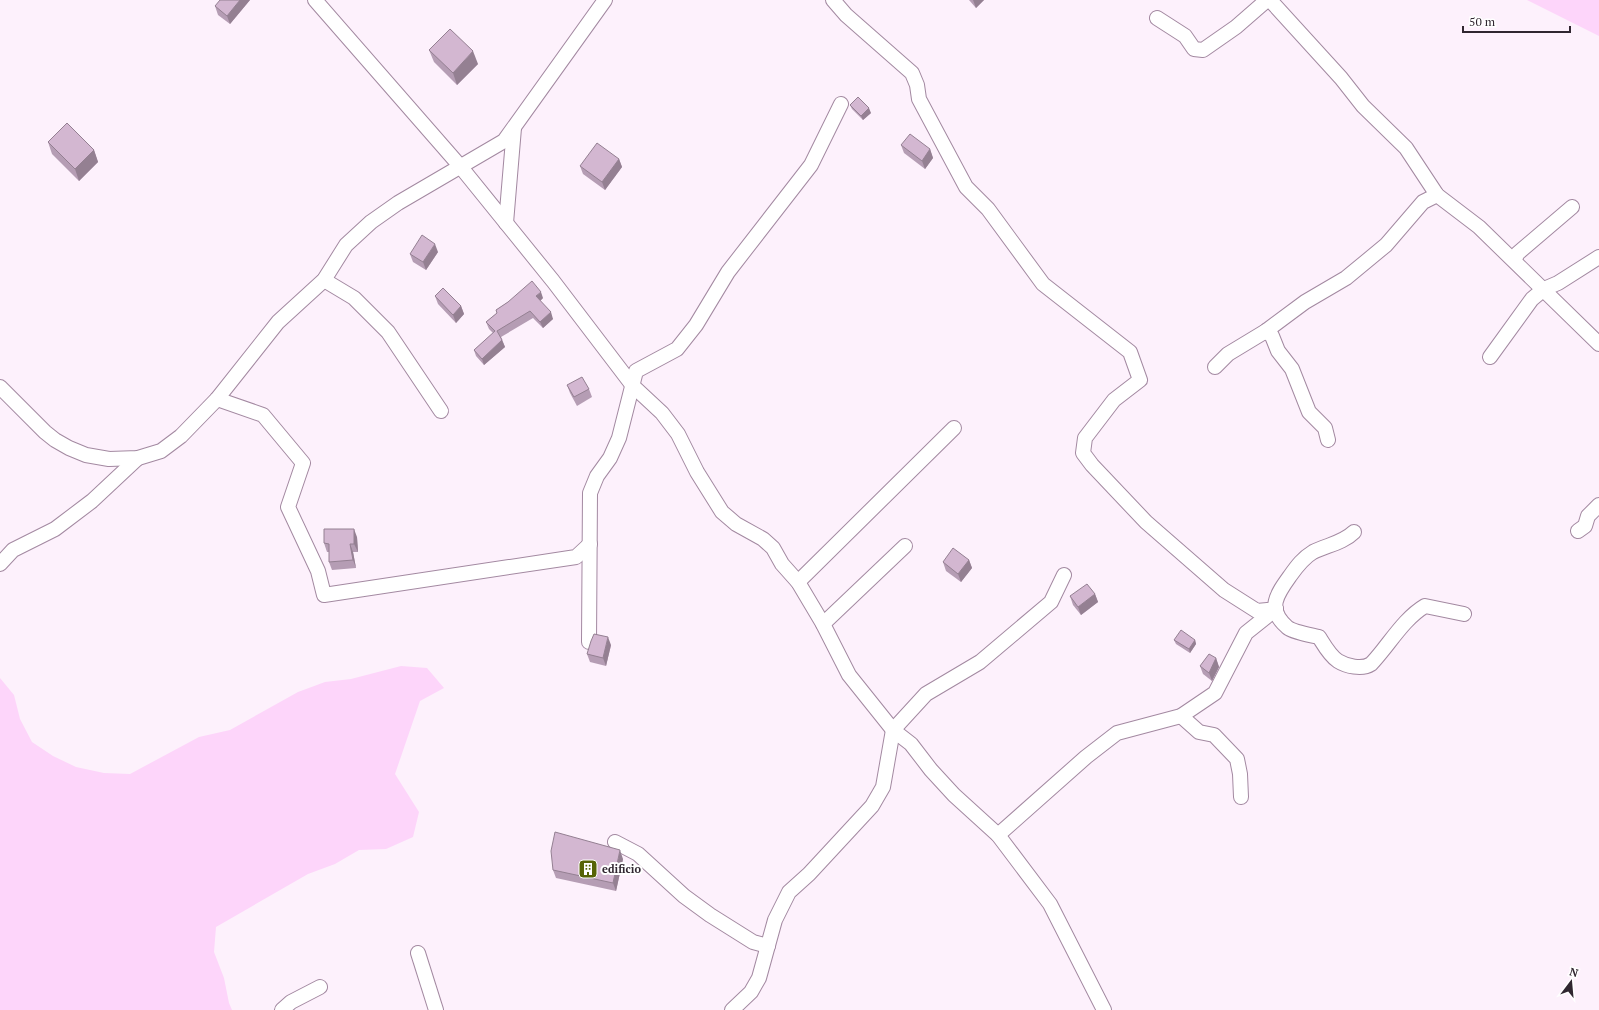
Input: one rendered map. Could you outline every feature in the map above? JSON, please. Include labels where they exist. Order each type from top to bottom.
[{"type":"street","points":[[315,0],[460,166],[553,281],[633,386],[662,414],[678,434],[697,472],[722,512],[736,524],[763,539],[773,548],[782,564],[798,582],[849,675],[893,730],[910,744],[954,795],[998,835],[1050,904],[1104,1010]]},
{"type":"street","points":[[0,387],[55,440],[86,455],[109,459],[138,458],[161,451],[182,436],[217,399],[278,322],[324,280],[346,245],[371,222],[398,203],[504,141],[605,0]]},
{"type":"street","points":[[833,0],[846,15],[912,73],[917,84],[919,99],[966,187],[988,209],[1043,284],[1130,352],[1140,380],[1114,400],[1085,438],[1083,453],[1092,465],[1146,522],[1224,590],[1257,611],[1276,609]]},
{"type":"street","points":[[1157,18],[1185,36],[1194,49],[1203,50],[1236,27],[1269,0],[1341,78],[1363,106],[1406,148],[1437,195],[1479,228],[1514,260],[1599,344]]},
{"type":"street","points":[[589,642],[590,493],[597,476],[610,458],[619,438],[636,371],[677,349],[696,325],[728,272],[811,165],[841,104]]},
{"type":"street","points":[[506,223],[514,127]]},
{"type":"street","points":[[1215,367],[1228,354],[1266,331],[1304,302],[1346,278],[1386,245],[1423,202],[1437,195]]},
{"type":"street","points":[[1514,260],[1518,253],[1572,207]]},
{"type":"street","points":[[1490,357],[1532,299],[1544,289],[1558,283],[1599,257]]},
{"type":"street","points":[[324,280],[354,298],[388,332],[441,411]]},
{"type":"street","points":[[1266,331],[1272,336],[1278,351],[1292,369],[1309,412],[1325,428],[1328,440]]},
{"type":"street","points":[[217,399],[263,415],[303,463],[288,507],[318,571],[324,595],[576,557],[590,544]]},
{"type":"street","points":[[798,582],[954,428]]},
{"type":"street","points":[[0,564],[13,550],[54,529],[92,501],[138,458]]},
{"type":"street","points":[[1578,531],[1585,526],[1588,516],[1599,505]]},
{"type":"street","points":[[1354,532],[1349,537],[1313,552],[1300,561],[1278,593],[1275,601],[1278,616],[1288,628],[1319,637],[1327,650],[1338,661],[1361,667],[1369,665],[1418,610],[1425,606],[1464,614]]},
{"type":"street","points":[[822,624],[905,546]]},
{"type":"street","points":[[732,1010],[751,992],[759,978],[775,920],[789,892],[809,874],[872,806],[883,787],[893,730],[926,694],[980,662],[1051,602],[1064,574]]},
{"type":"street","points":[[998,835],[1086,757],[1117,732],[1181,716],[1215,693],[1246,633],[1276,609]]},
{"type":"street","points":[[1181,716],[1198,732],[1214,735],[1237,759],[1240,774],[1241,797]]},
{"type":"street","points":[[615,842],[638,854],[684,896],[710,915],[753,942],[768,946]]},
{"type":"street","points":[[418,954],[436,1010]]},
{"type":"street","points":[[282,1010],[291,1002],[320,987]]},
{"type":"shaded area","points":[[1527,0],[1599,0],[1599,36]]},
{"type":"shaded area","points":[[401,666],[427,668],[444,688],[420,701],[395,774],[419,812],[413,837],[386,849],[359,850],[335,864],[308,874],[216,927],[214,952],[224,978],[229,1003],[232,1010],[0,1010],[0,678],[14,695],[20,719],[32,742],[53,756],[76,767],[104,773],[130,774],[199,737],[230,730],[298,692],[325,682],[351,679]]},
{"type":"building","points":[[220,0],[240,0],[227,16],[215,6]]},
{"type":"building","points":[[450,29],[473,51],[453,73],[429,50]]},
{"type":"building","points":[[858,97],[869,108],[861,116],[850,105]]},
{"type":"building","points":[[67,123],[94,150],[75,169],[48,142]]},
{"type":"building","points":[[910,134],[930,149],[922,161],[901,145]]},
{"type":"building","points":[[597,143],[619,159],[602,182],[580,166]]},
{"type":"building","points":[[422,235],[435,244],[423,262],[410,254]]},
{"type":"building","points":[[532,281],[541,292],[536,296],[551,312],[540,322],[530,311],[497,331],[502,340],[482,359],[474,350],[495,331],[486,322],[497,313],[496,310],[508,302]]},
{"type":"building","points":[[443,288],[461,306],[453,315],[435,296]]},
{"type":"building","points":[[582,377],[589,389],[574,397],[567,385]]},
{"type":"building","points":[[324,529],[354,529],[354,544],[350,544],[353,560],[329,562],[329,544],[324,543]]},
{"type":"building","points":[[953,548],[969,560],[958,574],[943,562]]},
{"type":"building","points":[[1087,584],[1095,594],[1078,607],[1070,596]]},
{"type":"building","points":[[1181,630],[1195,640],[1189,649],[1174,640]]},
{"type":"building","points":[[594,634],[608,637],[603,658],[587,654]]},
{"type":"building","points":[[1209,654],[1216,658],[1209,673],[1200,666]]},
{"type":"building","name":"edificio","points":[[555,832],[620,850],[613,883],[553,870],[551,851]]},
{"type":"place","name":"edificio","points":[[588,869]]}]
